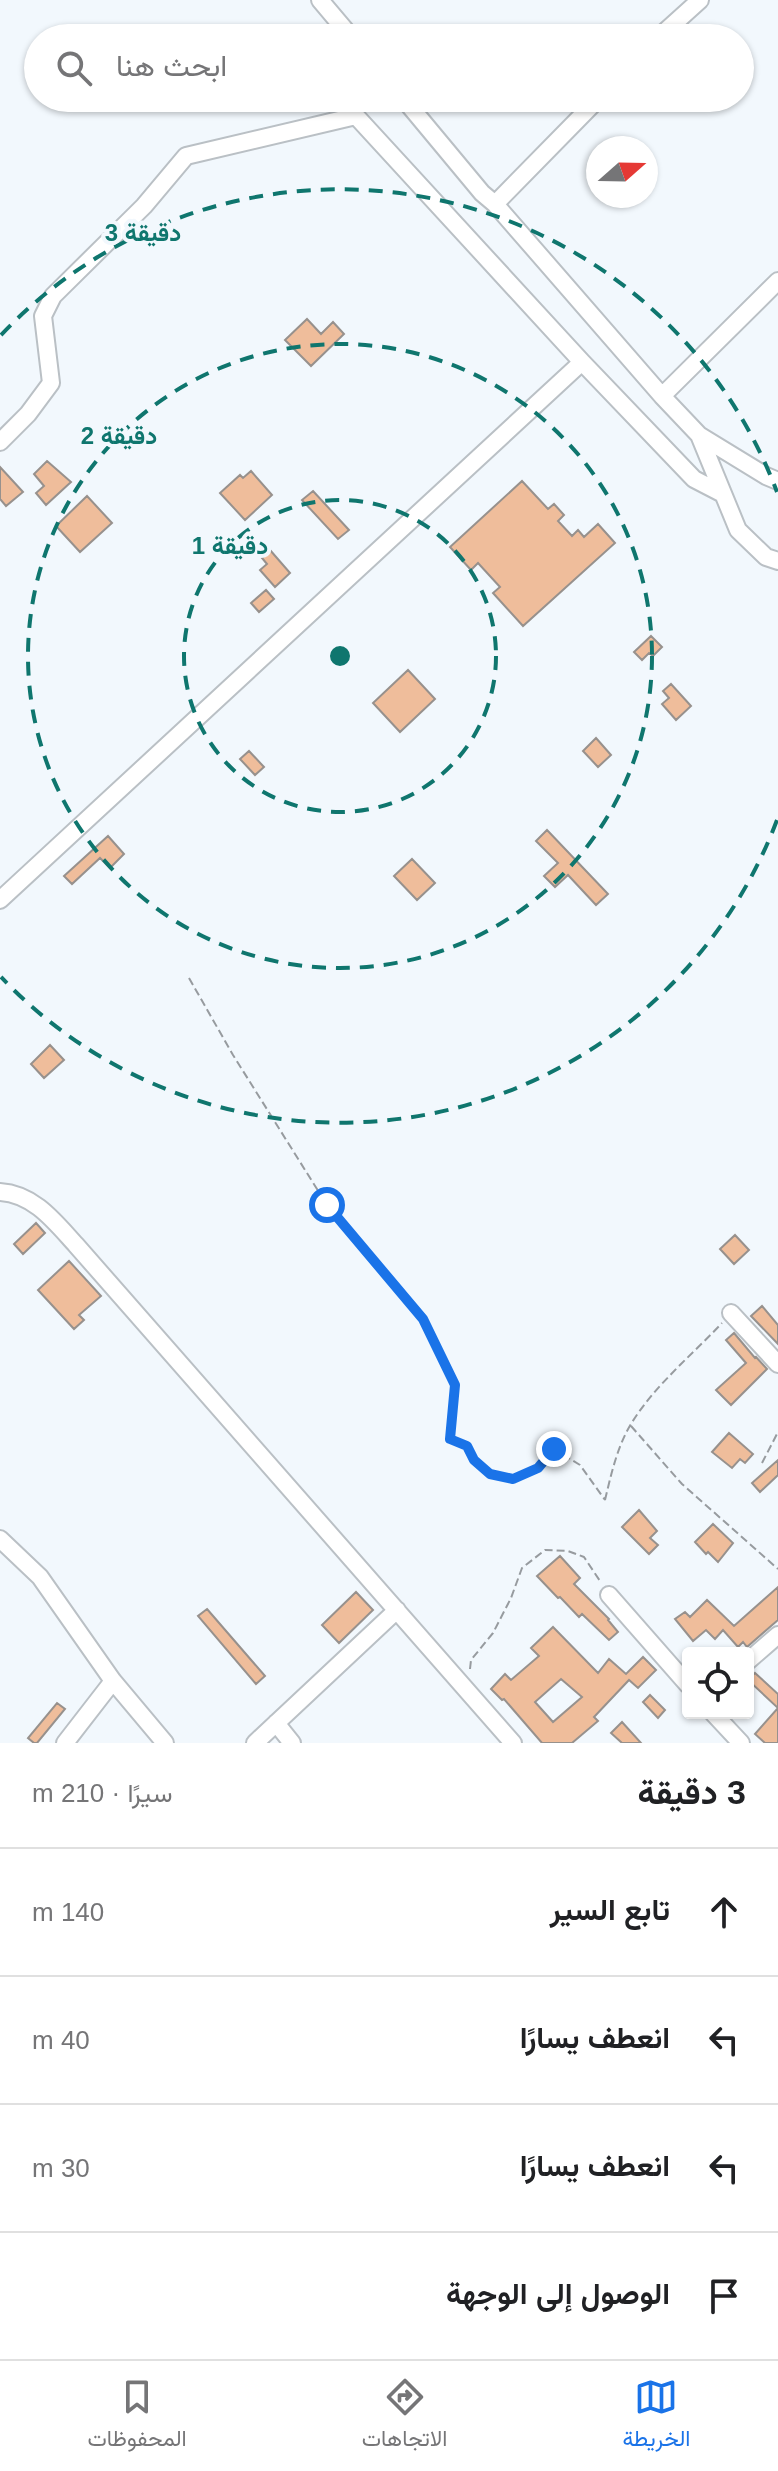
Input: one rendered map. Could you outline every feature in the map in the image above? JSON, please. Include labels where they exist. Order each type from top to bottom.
[{"type":"street","points":[[320,0],[340,24]]},
{"type":"street","points":[[673,24],[700,0]]},
{"type":"street","points":[[415,112],[482,193],[699,435],[778,481]]},
{"type":"street","points":[[495,204],[585,112]]},
{"type":"street","points":[[0,442],[28,414],[51,383],[43,316],[53,296],[144,206],[186,156],[356,116],[694,479],[723,494]]},
{"type":"street","points":[[662,396],[778,281]]},
{"type":"street","points":[[0,900],[582,362]]},
{"type":"street","points":[[699,435],[738,530],[766,557],[778,561]]},
{"type":"street","points":[[0,1192],[12,1193],[40,1207],[76,1245],[513,1743]]},
{"type":"street","points":[[731,1313],[778,1364]]},
{"type":"street","points":[[0,1539],[40,1577],[113,1681],[165,1743]]},
{"type":"street","points":[[609,1595],[682,1678]]},
{"type":"street","points":[[255,1743],[397,1610]]},
{"type":"street","points":[[754,1656],[778,1635]]},
{"type":"street","points":[[65,1743],[113,1681]]},
{"type":"street","points":[[719,1719],[741,1743]]},
{"type":"street","points":[[276,1723],[292,1743]]},
{"type":"path","points":[[189,978],[233,1055],[327,1205],[423,1319],[455,1385],[450,1439],[467,1446],[474,1460],[490,1474],[513,1479],[538,1468],[554,1449],[580,1465],[605,1500],[614,1465],[630,1425],[731,1313]]},
{"type":"path","points":[[630,1425],[682,1484],[778,1569]]},
{"type":"path","points":[[762,1463],[778,1432]]},
{"type":"path","points":[[466,1689],[471,1660],[493,1633],[522,1568],[545,1550],[568,1551],[584,1557],[609,1595]]},
{"type":"building","points":[[307,319],[321,334],[333,322],[344,334],[311,366],[285,340]]},
{"type":"building","points":[[47,461],[71,482],[46,505],[36,493],[44,486],[34,474]]},
{"type":"building","points":[[0,467],[23,492],[6,506],[0,499]]},
{"type":"building","points":[[251,471],[272,495],[245,520],[220,493],[240,475],[243,478]]},
{"type":"building","points":[[522,481],[548,509],[554,504],[564,515],[558,521],[572,536],[578,530],[584,537],[598,524],[615,543],[523,626],[493,593],[500,587],[478,563],[471,570],[450,547]]},
{"type":"building","points":[[313,491],[349,530],[338,539],[302,500]]},
{"type":"building","points":[[87,496],[112,523],[80,552],[56,526]]},
{"type":"building","points":[[270,550],[290,573],[275,587],[260,570],[267,564],[262,558]]},
{"type":"building","points":[[266,590],[274,599],[259,612],[251,603]]},
{"type":"building","points":[[651,636],[662,647],[653,656],[649,653],[642,660],[634,652]]},
{"type":"building","points":[[408,670],[435,699],[400,732],[373,703]]},
{"type":"building","points":[[671,684],[691,706],[676,720],[662,704],[669,698],[663,691]]},
{"type":"building","points":[[596,738],[611,755],[598,767],[583,751]]},
{"type":"building","points":[[249,751],[264,767],[255,775],[240,759]]},
{"type":"building","points":[[547,830],[608,894],[596,905],[568,875],[555,887],[544,876],[558,863],[536,841]]},
{"type":"building","points":[[108,836],[124,854],[110,868],[100,858],[72,884],[64,876]]},
{"type":"building","points":[[412,859],[435,883],[417,900],[394,876]]},
{"type":"building","points":[[50,1045],[64,1060],[44,1078],[31,1064]]},
{"type":"building","points":[[36,1223],[45,1233],[23,1254],[14,1244]]},
{"type":"building","points":[[735,1235],[749,1250],[734,1264],[720,1249]]},
{"type":"building","points":[[69,1261],[101,1296],[79,1315],[84,1320],[74,1329],[38,1290]]},
{"type":"building","points":[[762,1306],[778,1325],[778,1344],[751,1316]]},
{"type":"building","points":[[734,1333],[767,1369],[731,1405],[716,1390],[746,1363],[726,1340]]},
{"type":"building","points":[[729,1433],[753,1454],[745,1463],[740,1459],[732,1468],[712,1452]]},
{"type":"building","points":[[778,1460],[778,1475],[760,1492],[752,1483]]},
{"type":"building","points":[[639,1510],[657,1531],[650,1538],[658,1545],[649,1554],[622,1527]]},
{"type":"building","points":[[713,1524],[733,1543],[718,1562],[695,1542]]},
{"type":"building","points":[[560,1556],[580,1578],[574,1584],[618,1632],[609,1640],[582,1614],[579,1617],[537,1576]]},
{"type":"building","points":[[778,1587],[778,1620],[747,1647],[743,1642],[738,1647],[723,1630],[715,1639],[706,1630],[693,1641],[675,1619],[685,1612],[690,1617],[707,1600],[734,1626]]},
{"type":"building","points":[[356,1592],[373,1610],[339,1643],[322,1625]]},
{"type":"building","points":[[207,1609],[265,1676],[256,1684],[198,1616]]},
{"type":"building","points":[[553,1627],[598,1673],[609,1659],[626,1674],[643,1657],[656,1670],[638,1688],[629,1680],[594,1717],[598,1721],[572,1743],[542,1743],[504,1699],[491,1689],[505,1674],[511,1680],[539,1656],[531,1648]],"holes":[[[561,1679],[582,1697],[553,1722],[535,1702]]]},
{"type":"building","points":[[754,1674],[778,1694],[778,1708],[754,1686]]},
{"type":"building","points":[[650,1695],[665,1710],[658,1718],[643,1702]]},
{"type":"building","points":[[57,1703],[65,1709],[34,1743],[28,1738]]},
{"type":"building","points":[[778,1708],[778,1743],[765,1743],[755,1734]]},
{"type":"building","points":[[622,1722],[641,1743],[622,1743],[611,1733]]},
{"type":"route","points":[[327,1205],[423,1319],[455,1385],[450,1439],[467,1446],[474,1460],[490,1474],[513,1479],[538,1468],[554,1449]]}]
